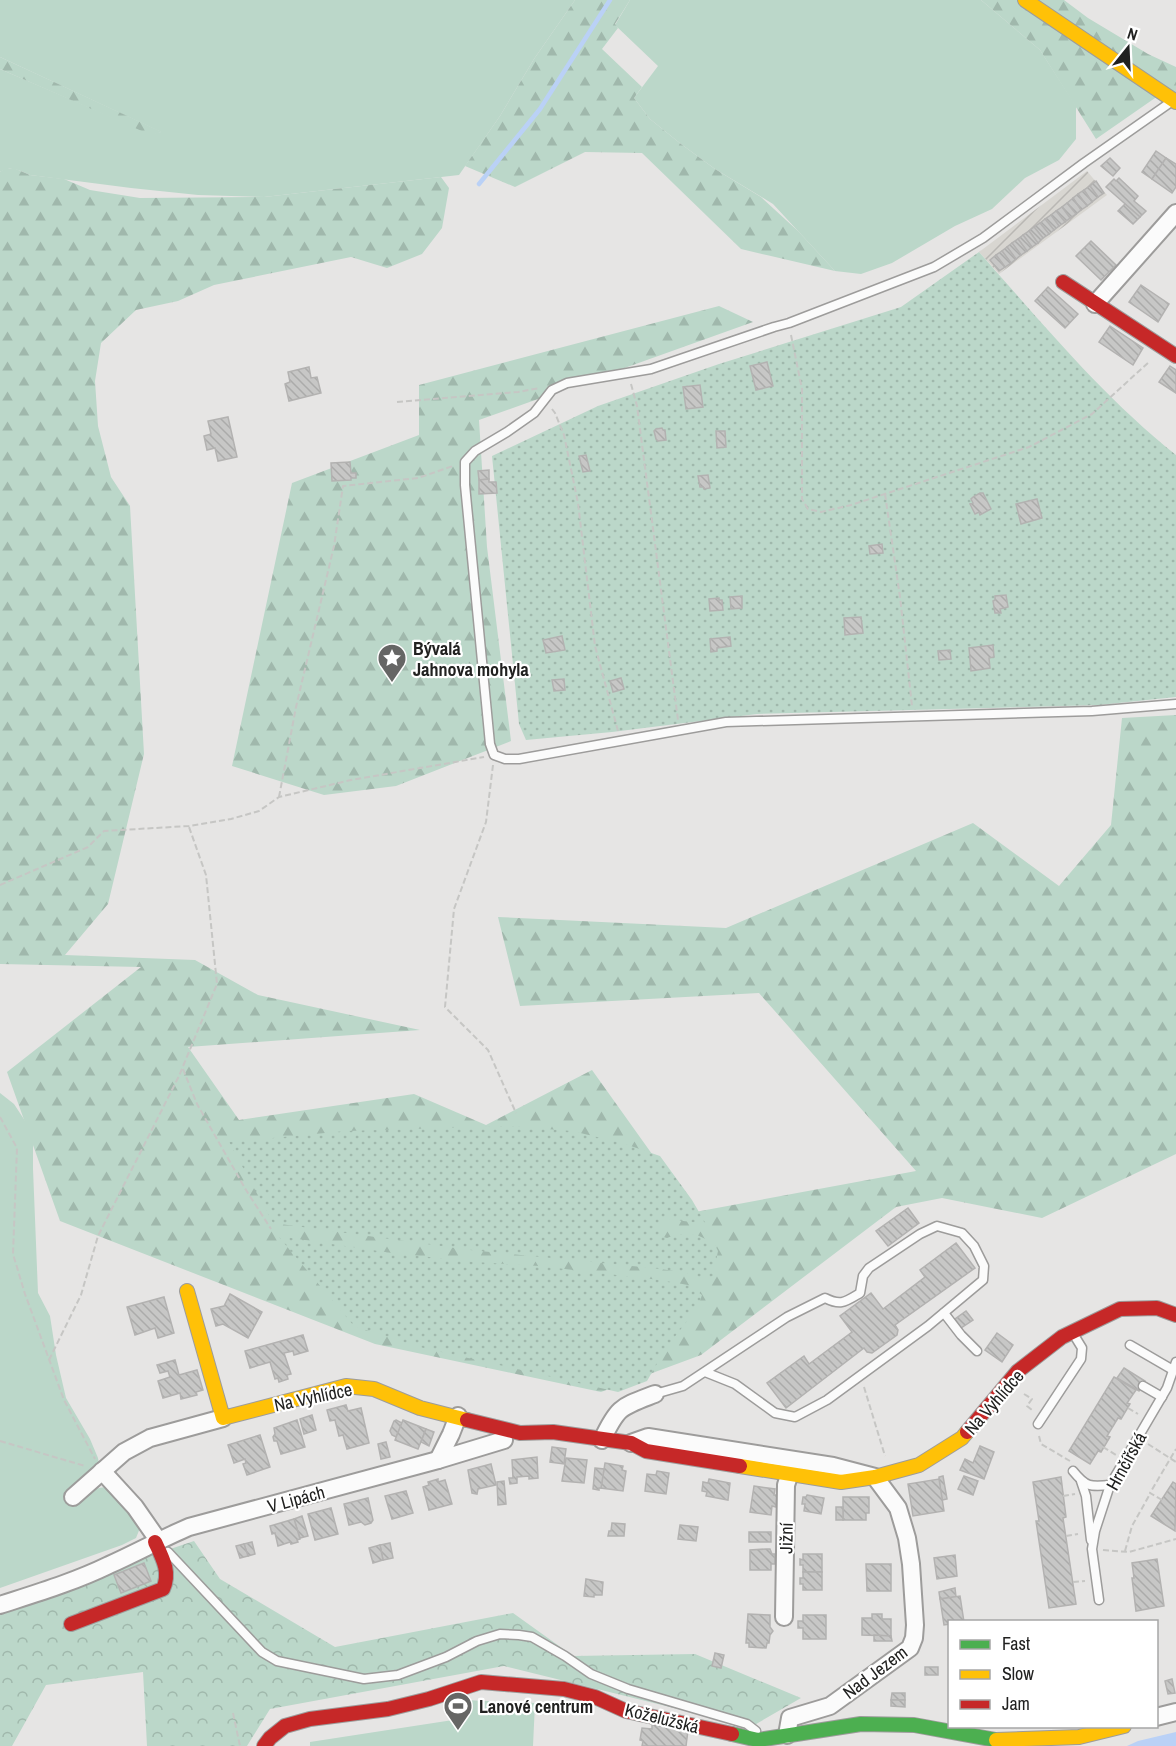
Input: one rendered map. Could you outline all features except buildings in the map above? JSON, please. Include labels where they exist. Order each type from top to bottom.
[{"type":"street","points":[[1025,0],[1175,101]]},
{"type":"street","points":[[1095,304],[1176,213]]},
{"type":"street","points":[[1063,282],[1170,352]]},
{"type":"street","points":[[72,1497],[124,1452],[150,1438],[223,1418],[187,1291]]},
{"type":"street","name":"Na Vyhlídce","points":[[223,1418],[346,1386],[374,1389],[420,1408],[520,1432],[553,1432],[631,1443],[648,1437],[792,1468],[833,1466],[883,1475],[919,1465],[962,1438],[1018,1371],[1062,1337],[1120,1309],[1157,1308],[1176,1315]]},
{"type":"street","points":[[602,1440],[613,1417],[625,1405],[655,1394]]},
{"type":"street","points":[[438,1460],[458,1416]]},
{"type":"street","name":"V Lipách","points":[[0,1605],[54,1588],[108,1566],[189,1527],[504,1440]]},
{"type":"street","name":"Jižní","points":[[784,1617],[786,1485],[792,1468]]},
{"type":"street","points":[[71,1624],[163,1589],[167,1583],[168,1573],[156,1541],[135,1507],[102,1472]]},
{"type":"street","name":"Nad Jezem","points":[[787,1735],[790,1718],[830,1706],[910,1648],[914,1638],[912,1574],[907,1538],[898,1508],[883,1475]]},
{"type":"street","name":"Koželužská","points":[[264,1746],[285,1726],[310,1719],[388,1709],[429,1699],[481,1682],[564,1689],[595,1697],[626,1711],[758,1740],[861,1724],[888,1723],[914,1725],[998,1744],[1079,1737],[1116,1728]]},
{"type":"street","points":[[1158,1717],[1176,1712]]},
{"type":"lane","points":[[1175,101],[1084,163],[983,238],[934,267],[789,323],[651,369],[567,383],[552,390],[534,413],[475,451],[465,462],[465,485],[490,744],[494,755],[505,759],[519,759],[726,722],[1092,711],[1176,704]]},
{"type":"lane","points":[[655,1394],[683,1386],[788,1317],[825,1298],[836,1303],[852,1298],[860,1293],[863,1276],[869,1268],[920,1234],[937,1226],[962,1233],[974,1246],[984,1266],[983,1280],[944,1313],[827,1400],[795,1417],[775,1413],[735,1384],[705,1372]]},
{"type":"lane","points":[[944,1313],[977,1351]]},
{"type":"lane","points":[[1038,1424],[1081,1359],[1082,1348],[1073,1332]]},
{"type":"lane","points":[[1130,1345],[1174,1366]]},
{"type":"lane","name":"Hrnčířská","points":[[1099,1600],[1092,1548],[1095,1531],[1110,1485],[1167,1388],[1174,1366]]},
{"type":"lane","points":[[1143,1386],[1162,1397]]},
{"type":"lane","points":[[1075,1468],[1086,1496],[1092,1548]]},
{"type":"lane","points":[[1081,1481],[1092,1487],[1110,1485]]},
{"type":"lane","points":[[156,1541],[262,1652],[277,1661],[364,1679],[398,1675],[446,1657],[477,1641],[500,1634],[532,1637],[591,1674],[628,1689],[747,1724],[756,1731],[758,1740]]},
{"type":"path","points":[[789,323],[802,389],[802,499],[808,509],[821,512],[851,505],[1029,447],[1092,414],[1170,352]]},
{"type":"path","points":[[628,373],[637,406],[680,730]]},
{"type":"path","points":[[397,402],[561,386]]},
{"type":"path","points":[[545,399],[555,413],[566,446],[578,503],[595,646],[621,740]]},
{"type":"path","points":[[279,797],[296,707],[334,546],[343,486],[418,478],[465,462]]},
{"type":"path","points":[[885,494],[900,597],[913,716]]},
{"type":"path","points":[[0,885],[88,847],[104,831],[189,826],[231,819],[259,811],[279,797],[351,780],[494,755],[486,822],[454,909],[445,1007],[488,1050],[516,1113]]},
{"type":"path","points":[[49,1360],[81,1295],[98,1236],[183,1067],[217,984],[206,875],[189,826]]},
{"type":"path","points":[[183,1067],[197,1104],[271,1229]]},
{"type":"path","points":[[0,1117],[17,1148],[13,1254],[25,1294],[64,1400],[102,1472]]},
{"type":"path","points":[[864,1373],[862,1381],[883,1475]]},
{"type":"path","points":[[1008,1383],[1032,1399],[1027,1406],[1036,1412],[1032,1417],[1040,1426],[1041,1444],[1075,1468]]},
{"type":"path","points":[[1138,1438],[1176,1462]]},
{"type":"path","points":[[0,1441],[102,1472]]},
{"type":"path","points":[[1125,1551],[1132,1526],[1176,1449]]},
{"type":"path","points":[[1150,1493],[1162,1500]]},
{"type":"path","points":[[1092,1548],[1129,1552],[1176,1539]]},
{"type":"path","points":[[233,1713],[240,1746]]},
{"type":"shaded area","points":[[1087,171],[1107,195],[999,274],[979,252]]},
{"type":"green space","points":[[0,0],[575,0],[459,175],[264,197],[198,195],[30,175],[11,169],[0,172],[0,69],[151,134],[161,132],[0,57]]},
{"type":"green space","points":[[575,0],[630,0],[615,24],[618,28],[602,49],[642,87],[634,98],[650,119],[681,144],[715,169],[761,197],[798,231],[835,271],[741,249],[642,153],[585,152],[515,187],[465,166]]},
{"type":"green space","points":[[630,0],[981,0],[1040,50],[1076,106],[1076,139],[1059,160],[1025,178],[992,209],[955,226],[892,263],[861,274],[835,271],[773,204],[715,169],[681,144],[650,119],[634,98],[658,66],[615,25]]},
{"type":"green space","points":[[981,0],[1064,0],[1088,18],[1148,54],[1176,67],[1176,93],[1168,89],[1096,139],[1040,50]]},
{"type":"green space","points":[[0,57],[162,132],[151,135],[0,69]]},
{"type":"green space","points":[[4,169],[16,169],[30,175],[64,179],[90,190],[140,198],[264,197],[441,177],[449,188],[442,228],[422,254],[387,268],[351,257],[214,285],[178,301],[136,310],[101,343],[95,381],[98,426],[111,477],[130,506],[144,754],[108,904],[65,955],[195,960],[258,995],[420,1030],[188,1047],[239,1120],[414,1094],[486,1125],[592,1070],[657,1161],[668,1217],[916,1171],[759,993],[520,1006],[498,917],[726,928],[973,823],[1059,886],[1111,825],[1122,718],[1176,715],[1176,1154],[1042,1218],[942,1198],[896,1207],[701,1355],[601,1392],[375,1344],[60,1221],[7,1072],[141,967],[0,964],[0,172]]},
{"type":"green space","points":[[979,252],[1098,384],[1176,455],[1176,697],[1099,705],[757,714],[526,740],[519,724],[492,456],[598,406],[719,364],[901,307]]},
{"type":"green space","points":[[719,306],[753,322],[479,420],[487,547],[511,741],[396,786],[324,795],[232,766],[292,483],[419,435],[419,385]]},
{"type":"green space","points":[[0,1093],[14,1104],[33,1133],[38,1293],[50,1316],[66,1398],[90,1439],[98,1458],[94,1489],[105,1487],[124,1505],[140,1528],[136,1538],[122,1545],[0,1588]]},
{"type":"green space","points":[[509,1126],[572,1131],[622,1143],[660,1156],[692,1200],[706,1224],[661,1218],[660,1236],[667,1238],[678,1234],[697,1235],[714,1243],[718,1251],[713,1276],[706,1279],[683,1272],[470,1250],[273,1223],[229,1142],[346,1131]]},
{"type":"green space","points":[[278,1236],[392,1253],[539,1266],[660,1280],[688,1285],[702,1295],[698,1307],[666,1348],[647,1381],[618,1392],[415,1346],[354,1326]]},
{"type":"green space","points":[[194,1541],[220,1579],[335,1647],[513,1613],[573,1656],[695,1654],[801,1698],[751,1727],[504,1666],[270,1709],[247,1746],[147,1746],[143,1672],[46,1685],[12,1746],[0,1746],[0,1611],[111,1569]]},
{"type":"green space","name":"Lanové centrum","points":[[465,1700],[535,1703],[533,1746],[310,1746],[310,1742],[453,1720]]},
{"type":"water","points":[[1176,1732],[1176,1746],[1127,1746],[1138,1741]]},
{"type":"waterway","points":[[479,184],[540,109],[610,0]]},
{"type":"traffic: fast","points":[[732,1734],[758,1740],[861,1724],[914,1725],[996,1740]]},
{"type":"traffic: slow","points":[[1025,0],[1176,102]]},
{"type":"traffic: slow","points":[[187,1291],[223,1418],[346,1386],[374,1389],[420,1408],[467,1420]]},
{"type":"traffic: slow","points":[[740,1466],[841,1482],[875,1477],[919,1465],[962,1438],[967,1432]]},
{"type":"traffic: slow","points":[[996,1740],[1079,1737],[1116,1728]]},
{"type":"traffic: jam","points":[[1063,282],[1176,356]]},
{"type":"traffic: jam","points":[[967,1432],[1018,1371],[1062,1337],[1120,1309],[1157,1308],[1176,1315]]},
{"type":"traffic: jam","points":[[467,1420],[520,1433],[553,1432],[631,1443],[646,1451],[740,1466]]},
{"type":"traffic: jam","points":[[71,1624],[163,1589],[166,1571],[155,1542]]},
{"type":"traffic: jam","points":[[264,1746],[285,1726],[310,1719],[388,1709],[429,1699],[481,1682],[564,1689],[595,1697],[626,1711],[732,1734]]},
{"type":"place","name":"Bývalá Jahnova mohyla","points":[[392,684]]},
{"type":"place","name":"Lanové centrum","points":[[458,1732]]}]
